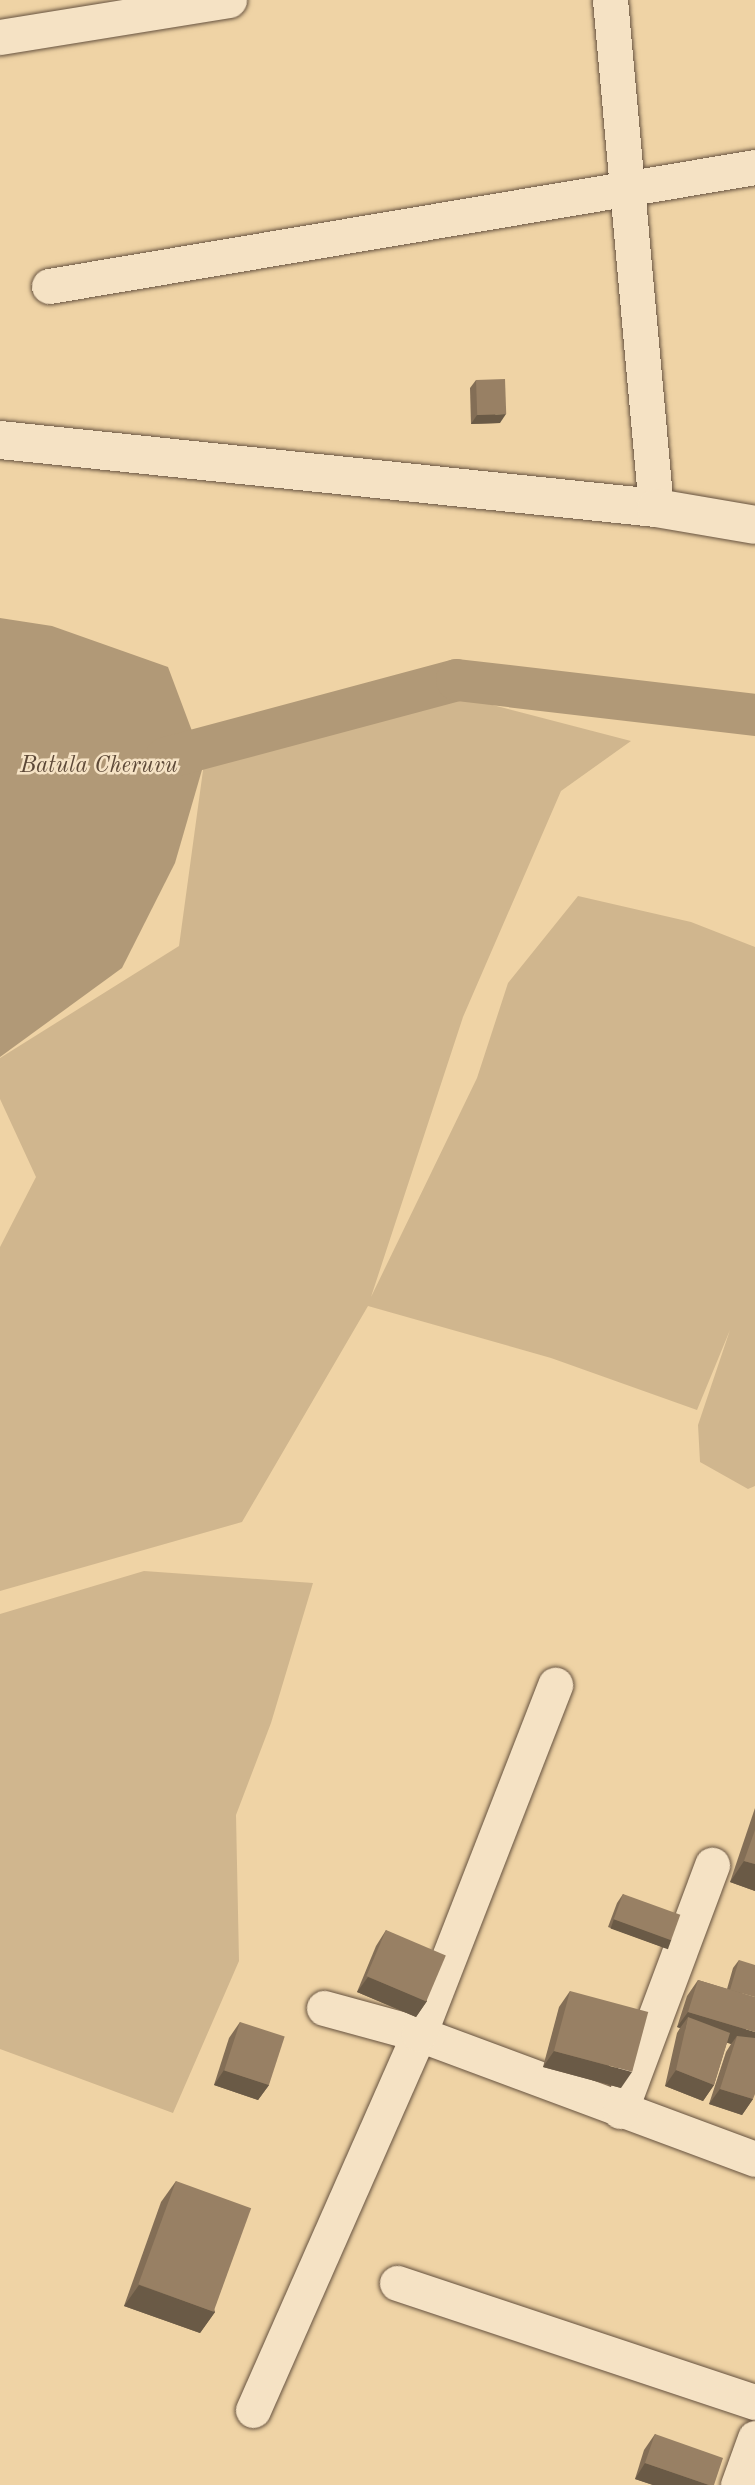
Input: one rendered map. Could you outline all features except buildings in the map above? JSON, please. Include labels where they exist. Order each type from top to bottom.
[{"type":"street","points":[[0,37],[229,0]]},
{"type":"street","points":[[610,0],[656,508]]},
{"type":"street","points":[[49,286],[628,186],[755,167]]},
{"type":"street","points":[[0,440],[656,508],[755,525]]},
{"type":"street","points":[[253,2410],[419,2034],[555,1685]]},
{"type":"street","points":[[620,2111],[712,1865]]},
{"type":"street","points":[[324,2008],[419,2034],[755,2159]]},
{"type":"street","points":[[397,2283],[755,2402]]},
{"type":"street","points":[[738,2485],[755,2438]]},
{"type":"shaded area","points":[[427,688],[631,741],[561,791],[463,1017],[371,1297],[477,1078],[508,983],[578,896],[691,922],[755,947],[755,1486],[748,1489],[700,1462],[698,1425],[730,1330],[697,1410],[551,1358],[368,1306],[242,1522],[0,1591],[0,1247],[36,1177],[0,1099],[0,1058],[179,946],[204,763]]},
{"type":"shaded area","points":[[144,1571],[313,1583],[271,1723],[236,1815],[239,1961],[173,2113],[0,2049],[0,1614]]},
{"type":"water","name":"Batula Cheruvu","points":[[0,618],[52,626],[168,667],[204,763],[175,863],[122,968],[0,1057]]},
{"type":"waterway","points":[[166,758],[457,680],[755,715]]}]
